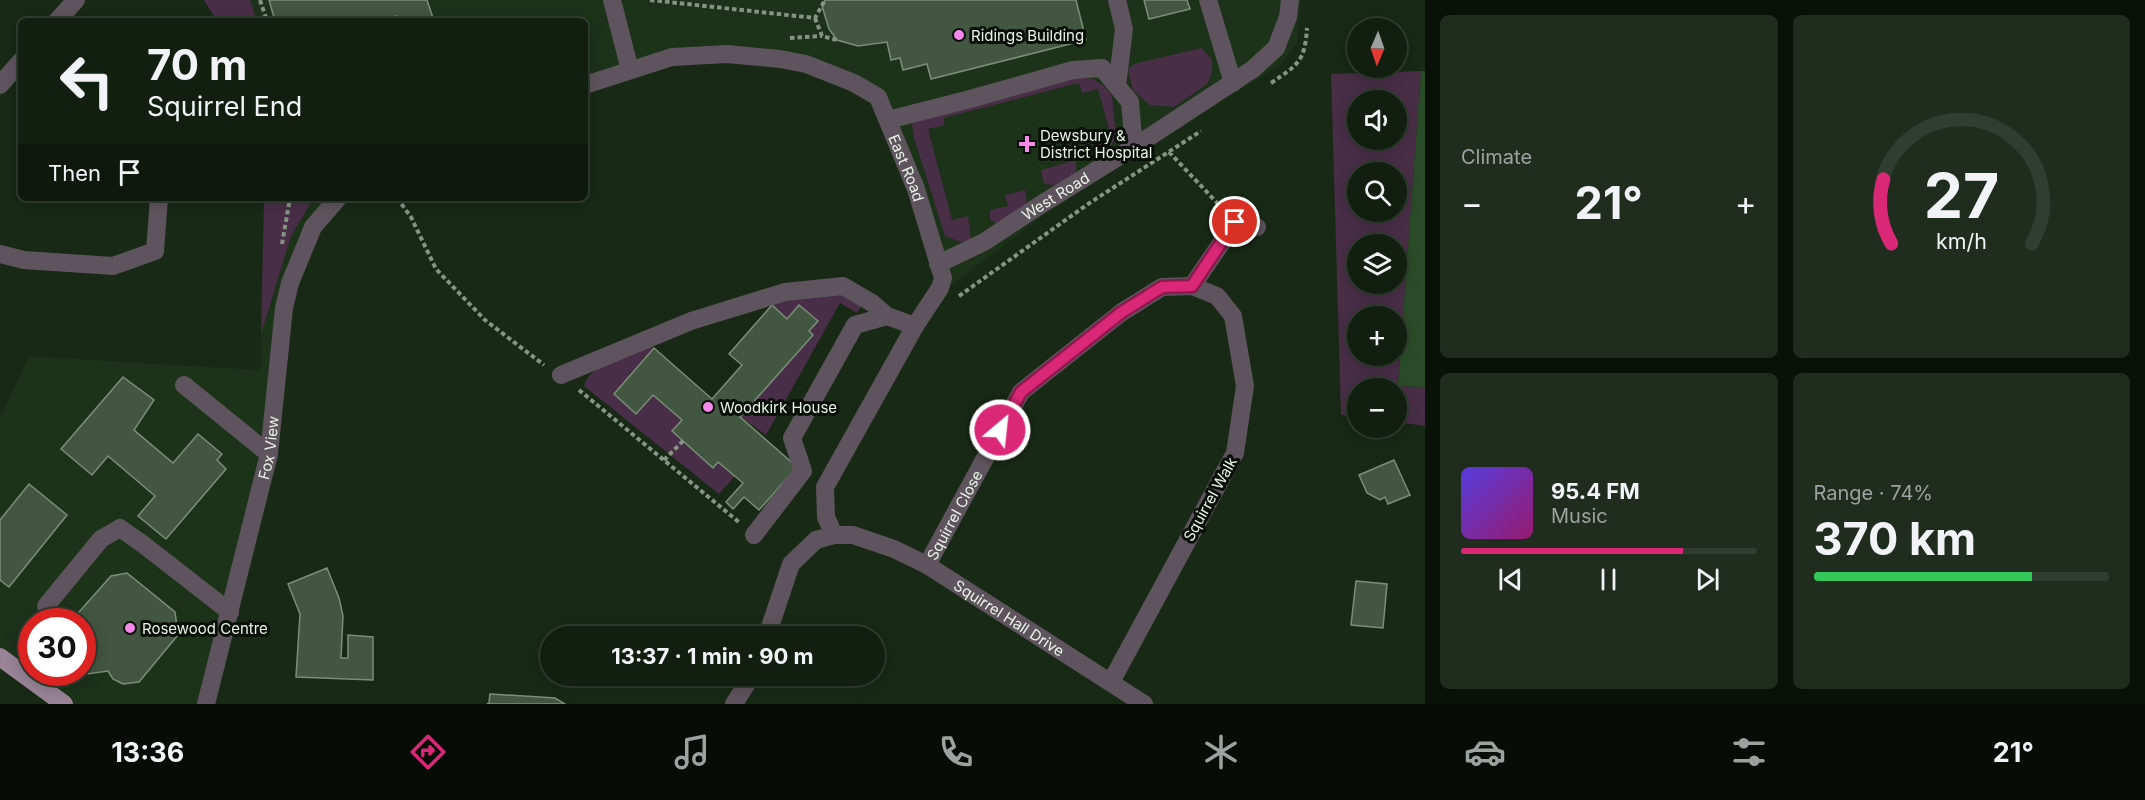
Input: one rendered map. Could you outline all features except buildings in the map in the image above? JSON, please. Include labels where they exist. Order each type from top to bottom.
[{"type":"main road","points":[[0,657],[64,704]]},
{"type":"street","points":[[60,18],[76,0]]},
{"type":"street","points":[[588,84],[630,70],[612,0]]},
{"type":"street","points":[[1117,0],[1124,29],[1117,86]]},
{"type":"street","points":[[1208,0],[1233,83]]},
{"type":"street","name":"West Road","points":[[938,264],[984,242],[1253,69],[1276,48],[1288,17],[1290,0]]},
{"type":"street","name":"East Road","points":[[630,70],[672,57],[727,54],[780,59],[806,64],[854,82],[878,97],[916,189],[943,278],[940,288],[915,326],[825,487],[826,517],[834,535]]},
{"type":"street","points":[[0,85],[18,64]]},
{"type":"street","points":[[888,120],[1073,70],[1102,68],[1130,102],[1134,147]]},
{"type":"street","points":[[0,254],[24,261],[113,266],[155,251],[159,201]]},
{"type":"street","name":"Fox View","points":[[206,704],[269,454],[284,308],[290,283],[313,226],[335,201]]},
{"type":"street","points":[[1192,286],[1235,222],[1257,227]]},
{"type":"street","points":[[561,375],[691,321],[785,292],[843,286],[872,303],[887,316],[915,326]]},
{"type":"street","name":"Squirrel Close","points":[[927,565],[1021,392],[1122,312],[1162,287],[1192,286]]},
{"type":"street","name":"Squirrel Walk","points":[[1111,682],[1235,453],[1245,386],[1233,316],[1217,296],[1192,286]]},
{"type":"street","points":[[754,535],[803,471],[792,438],[855,325],[887,316]]},
{"type":"street","points":[[184,384],[269,454]]},
{"type":"street","points":[[46,606],[101,539],[120,528],[230,612]]},
{"type":"street","points":[[770,626],[791,564],[816,540],[834,535]]},
{"type":"street","name":"Squirrel Hall Drive","points":[[834,535],[854,535],[894,549],[927,565],[1144,704]]},
{"type":"street","points":[[734,704],[745,686]]},
{"type":"path","points":[[260,0],[266,18]]},
{"type":"path","points":[[650,0],[815,18]]},
{"type":"path","points":[[815,18],[825,0]]},
{"type":"path","points":[[815,18],[822,36],[837,40]]},
{"type":"path","points":[[1267,86],[1296,66],[1306,47],[1307,24]]},
{"type":"path","points":[[954,300],[1088,204],[1208,125]]},
{"type":"path","points":[[1169,152],[1235,222]]},
{"type":"path","points":[[664,460],[683,441]]},
{"type":"shaded area","name":"Dewsbury & District Hospital","points":[[204,0],[1301,0],[1297,44],[1281,64],[1047,213],[951,285],[938,264],[888,120],[854,83],[727,54],[588,84],[588,18],[215,18]]},
{"type":"shaded area","points":[[204,0],[250,0],[256,18],[215,18]]},
{"type":"shaded area","points":[[1201,48],[1212,59],[1212,72],[1207,84],[1174,107],[1150,105],[1133,91],[1128,69],[1134,64]]},
{"type":"shaded area","points":[[1407,71],[1421,71],[1407,263],[1407,234],[1347,234],[1347,294],[1405,294],[1404,306],[1347,306],[1347,366],[1399,366],[1399,378],[1347,378],[1347,416],[1341,415],[1331,74],[1347,73],[1347,78],[1407,78]]},
{"type":"shaded area","points":[[1421,71],[1425,71],[1425,387],[1407,386],[1407,378],[1399,378],[1399,366],[1407,366],[1407,306],[1404,306],[1405,294],[1407,294],[1407,263]]},
{"type":"shaded area","points":[[1075,77],[1093,79],[1104,86],[1112,96],[1116,137],[1110,148],[1098,155],[1092,134],[1109,129],[1098,89],[1082,93],[1079,83],[943,118],[945,125],[928,129],[952,220],[968,216],[971,240],[961,242],[945,236],[914,138],[912,124],[923,116]]},
{"type":"shaded area","points":[[1076,160],[1076,173],[1055,185],[1044,184],[1041,170]]},
{"type":"shaded area","points":[[1025,190],[1027,205],[999,224],[990,220],[990,210],[1008,206],[1005,195]]},
{"type":"shaded area","points":[[264,201],[336,201],[290,283],[272,432],[206,704],[64,704],[42,686],[96,686],[96,608],[18,608],[18,666],[0,651],[0,418],[29,356],[260,370]]},
{"type":"shaded area","points":[[264,201],[312,201],[291,236],[261,334]]},
{"type":"shaded area","points":[[838,294],[862,305],[857,313],[840,303],[766,435],[740,417],[813,335],[809,331],[818,321],[799,305],[787,319],[772,305],[774,301]]},
{"type":"shaded area","points":[[649,346],[654,348],[614,394],[636,413],[653,395],[682,420],[672,431],[713,467],[718,462],[735,476],[719,494],[584,386],[587,378],[594,371],[611,360]]},
{"type":"shaded area","points":[[1407,386],[1425,387],[1425,426],[1407,423]]},
{"type":"place","name":"Ridings Building","points":[[959,35]]},
{"type":"place","name":"Dewsbury & District Hospital","points":[[1027,144]]},
{"type":"place","name":"Woodkirk House","points":[[708,407]]},
{"type":"place","name":"Rosewood Centre","points":[[130,628]]},
{"type":"route","points":[[1000,430],[1021,392],[1122,312],[1162,287],[1192,286],[1235,222]]}]
